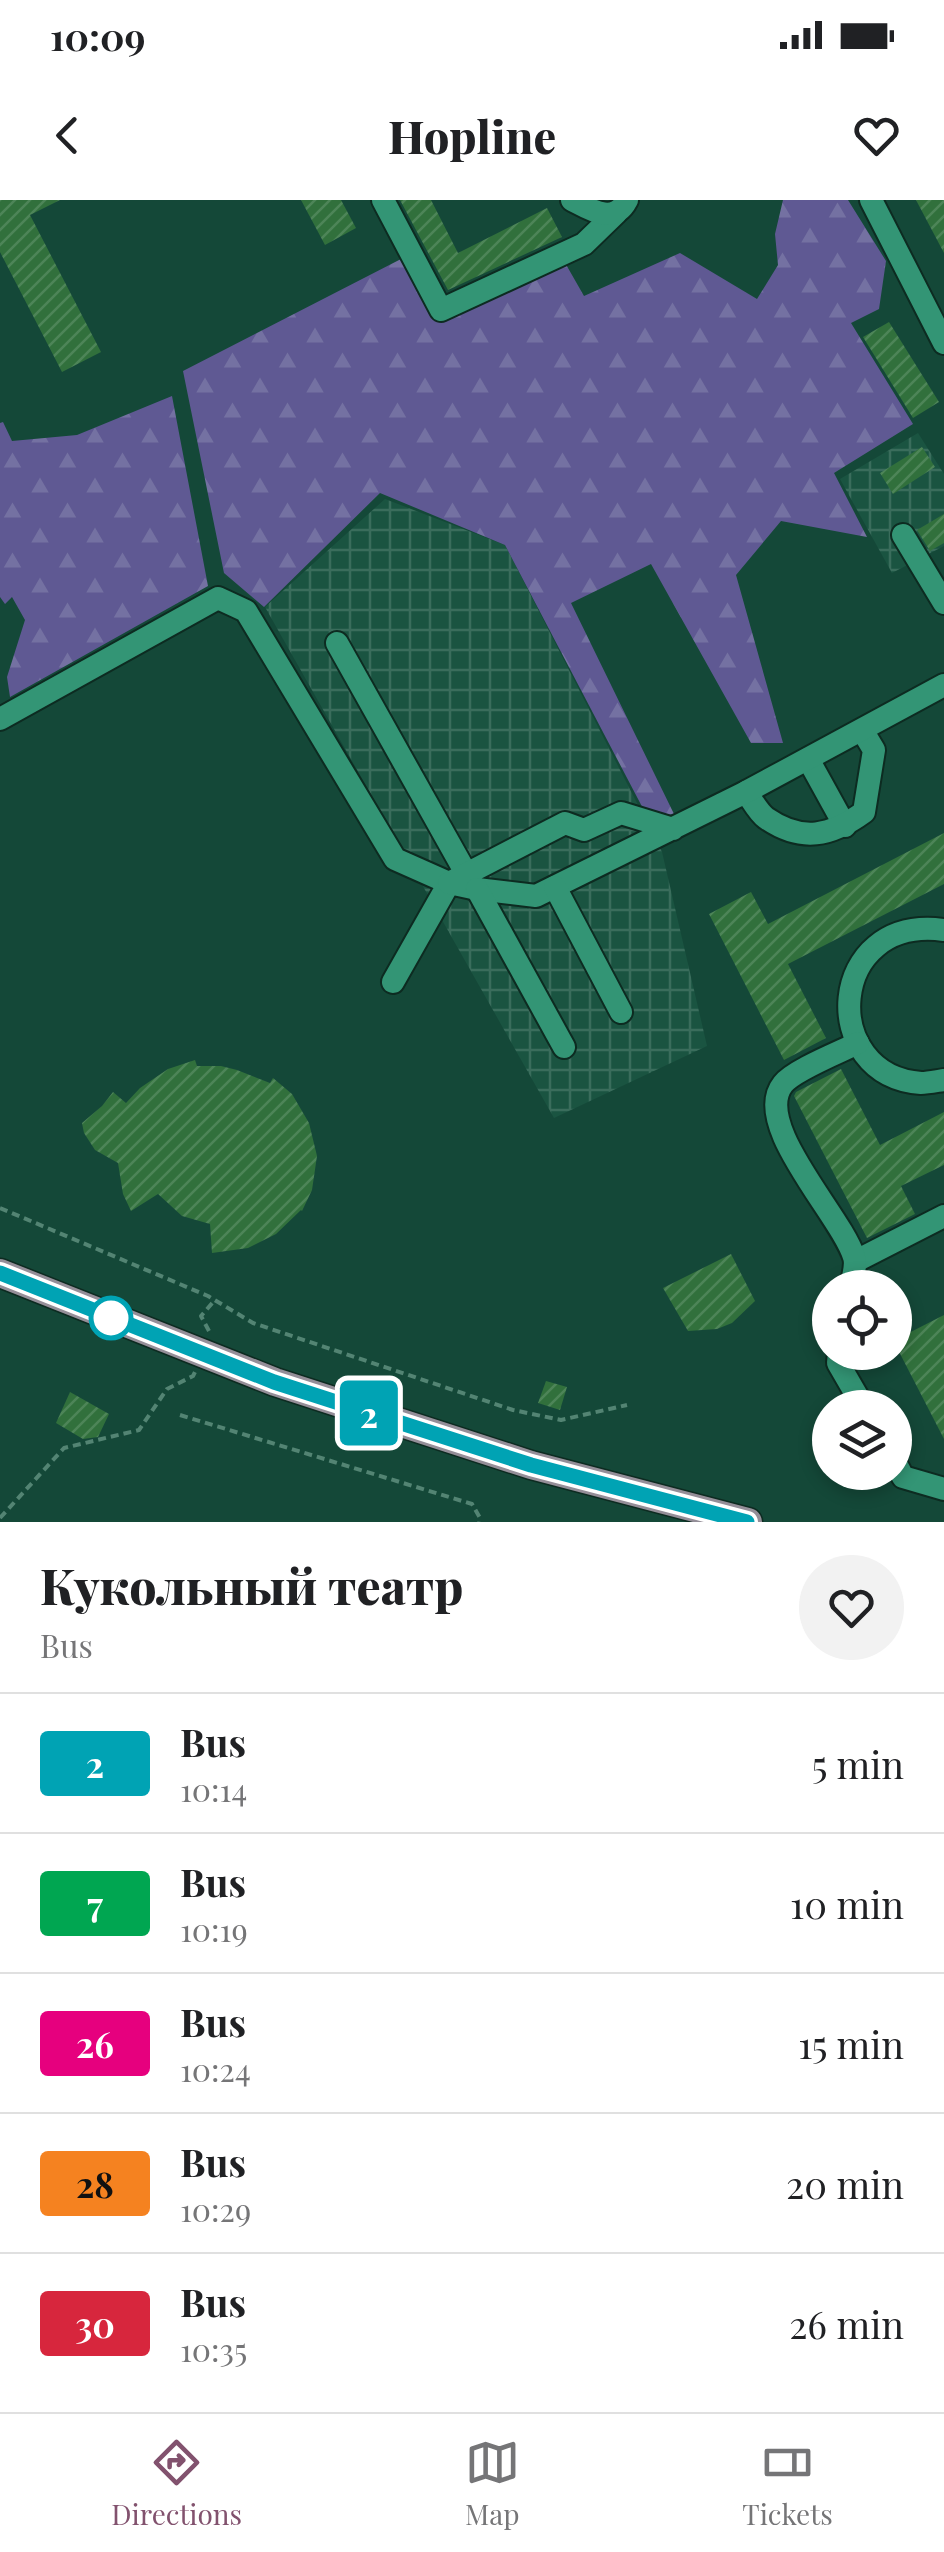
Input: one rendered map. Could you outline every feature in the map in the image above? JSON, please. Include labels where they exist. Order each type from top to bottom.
[{"type":"main road","points":[[0,1273],[274,1382],[531,1465],[748,1522]]},
{"type":"street","points":[[383,200],[442,310],[584,244],[621,207]]},
{"type":"street","points":[[572,200],[603,213],[621,207]]},
{"type":"street","points":[[870,200],[944,343]]},
{"type":"street","points":[[903,535],[944,603]]},
{"type":"street","points":[[0,719],[218,598],[246,611],[395,859],[464,882],[536,896],[746,792],[944,685]]},
{"type":"street","points":[[336,643],[464,882],[564,1046]]},
{"type":"street","points":[[746,792],[764,816],[794,832],[818,834],[845,826],[864,812],[871,779],[874,750],[862,730]]},
{"type":"street","points":[[808,759],[845,826]]},
{"type":"street","points":[[393,982],[464,882],[565,823],[584,830],[620,812],[673,829]]},
{"type":"street","points":[[555,887],[621,1012]]},
{"type":"street","points":[[944,930],[917,928],[892,935],[864,960],[849,994],[849,1019],[858,1043],[874,1063],[896,1077],[921,1083],[944,1080]]},
{"type":"street","points":[[854,1270],[856,1261],[781,1131],[774,1104],[790,1077],[858,1043]]},
{"type":"street","points":[[856,1261],[944,1216]]},
{"type":"street","points":[[912,1480],[944,1489]]},
{"type":"path","points":[[0,1208],[208,1296],[253,1323],[513,1410],[561,1420],[626,1405]]},
{"type":"path","points":[[210,1334],[201,1316],[214,1300]]},
{"type":"path","points":[[0,1518],[64,1448],[139,1430],[166,1389],[193,1376]]},
{"type":"path","points":[[180,1415],[472,1504],[479,1522]]},
{"type":"shaded area","points":[[918,433],[944,474],[944,546],[892,573],[840,479]]},
{"type":"shaded area","points":[[385,499],[505,545],[662,852],[707,1046],[554,1118],[265,607]]},
{"type":"green space","points":[[783,200],[848,200],[886,261],[879,309],[851,323],[913,424],[834,473],[867,537],[781,521],[736,575],[783,743],[751,743],[651,564],[571,603],[674,814],[648,818],[505,545],[380,493],[264,607],[224,573],[183,371],[401,259],[438,313],[564,261],[584,296],[680,253],[757,299],[778,265],[775,234]]},
{"type":"green space","points":[[172,396],[208,586],[10,697],[7,677],[25,620],[12,597],[5,604],[0,597],[0,423],[3,422],[12,441],[77,435]]},
{"type":"building","points":[[0,200],[60,200],[30,215],[101,352],[62,372],[0,252]]},
{"type":"building","points":[[301,200],[341,200],[356,228],[325,245]]},
{"type":"building","points":[[400,200],[431,200],[458,253],[547,208],[562,237],[448,290]]},
{"type":"building","points":[[916,200],[944,200],[944,253]]},
{"type":"building","points":[[889,322],[939,402],[913,418],[863,337]]},
{"type":"building","points":[[922,447],[935,467],[893,494],[880,473]]},
{"type":"building","points":[[944,514],[944,543],[930,551],[917,530]]},
{"type":"building","points":[[944,833],[944,884],[788,964],[826,1038],[784,1060],[709,914],[751,892],[768,924]]},
{"type":"building","points":[[195,1060],[197,1066],[221,1066],[270,1083],[273,1078],[292,1094],[309,1123],[317,1156],[312,1190],[302,1211],[276,1234],[248,1248],[212,1253],[210,1224],[182,1216],[158,1194],[131,1211],[123,1194],[118,1163],[95,1150],[84,1133],[82,1123],[113,1092],[126,1103],[168,1069]]},
{"type":"building","points":[[841,1069],[880,1145],[944,1112],[944,1165],[901,1186],[915,1214],[867,1238],[794,1096]]},
{"type":"building","points":[[731,1254],[755,1301],[732,1323],[717,1329],[688,1331],[663,1288]]},
{"type":"building","points":[[944,1315],[944,1439],[908,1370],[912,1370],[912,1331]]},
{"type":"building","points":[[546,1381],[567,1387],[560,1410],[538,1403]]},
{"type":"building","points":[[70,1392],[109,1414],[98,1437],[83,1439],[56,1423]]},
{"type":"bus line","name":"2","points":[[0,1273],[274,1382],[531,1465],[747,1522]]}]
